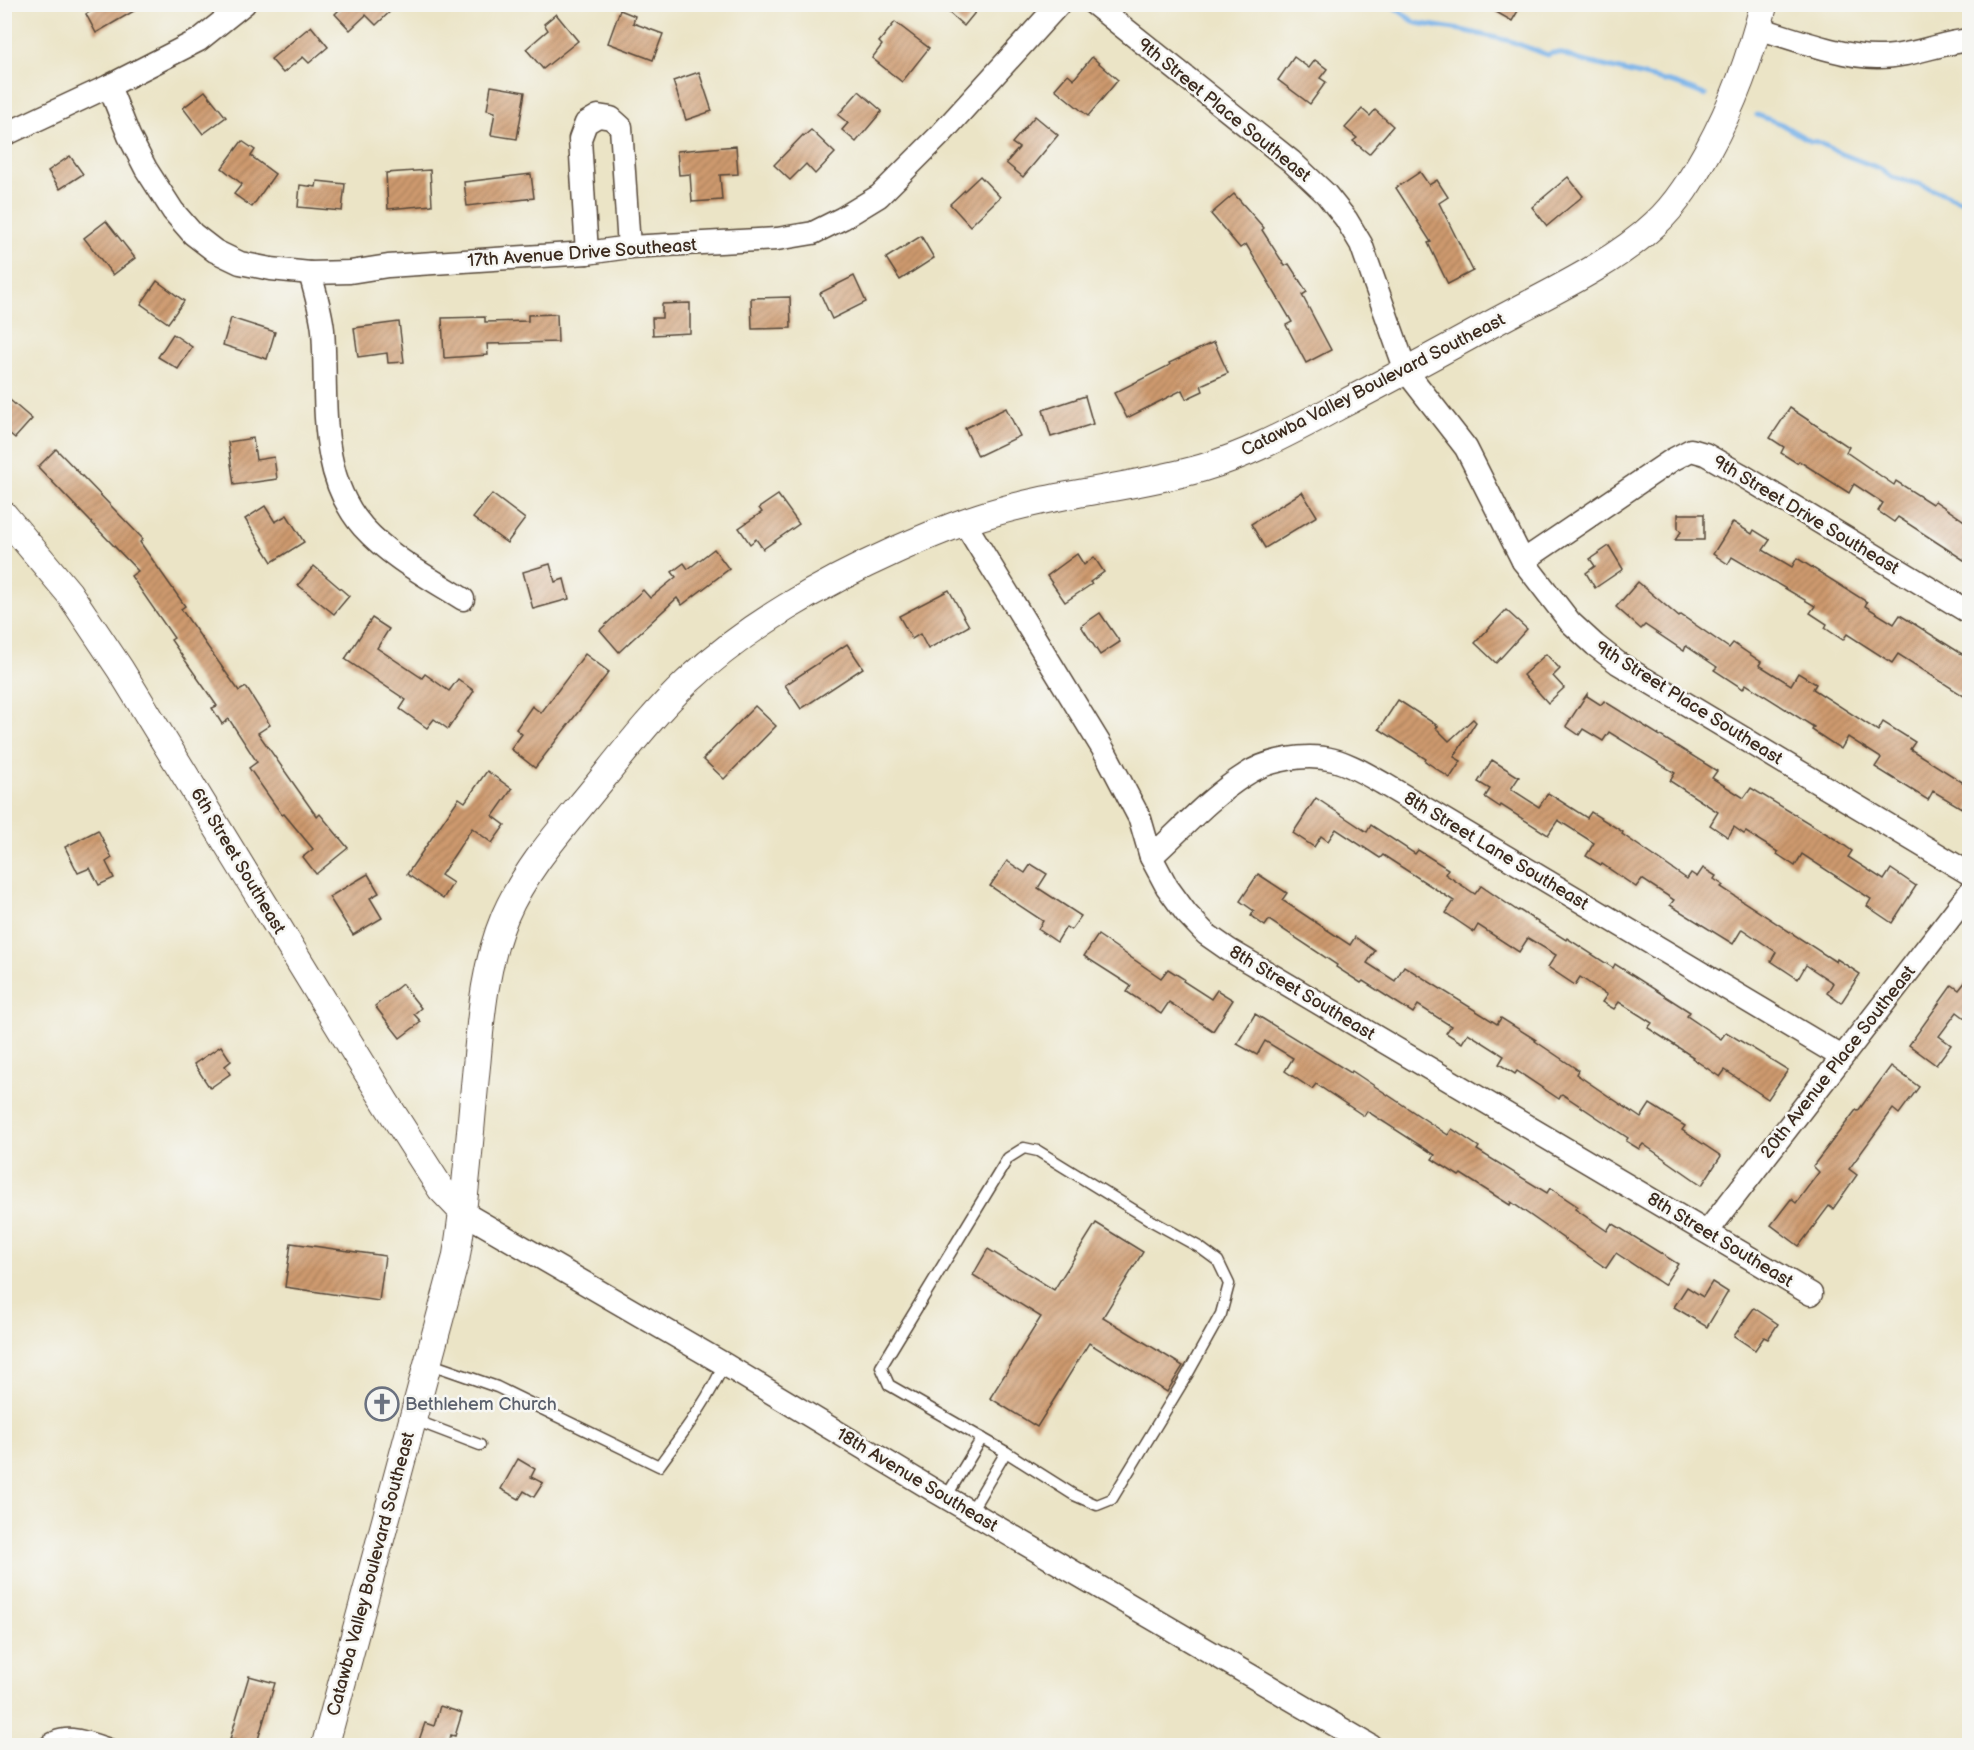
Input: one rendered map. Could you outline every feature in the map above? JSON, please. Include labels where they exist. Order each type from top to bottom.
[{"type":"street","points":[[4,135],[110,86],[199,40],[244,4]]},
{"type":"street","name":"17th Avenue Drive Southeast","points":[[110,86],[129,136],[146,170],[172,211],[193,234],[215,251],[240,263],[310,273],[350,272],[629,248],[777,239],[813,233],[879,196],[909,168],[1059,4]]},
{"type":"street","name":"9th Street Place Southeast","points":[[1094,4],[1291,161],[1326,194],[1346,219],[1361,244],[1406,371],[1467,448],[1523,561],[1570,622],[1618,663],[1970,874]]},
{"type":"street","points":[[1761,16],[1839,52],[1877,58],[1911,54],[1954,41],[1970,40]]},
{"type":"street","name":"Catawba Valley Boulevard Southeast","points":[[325,1746],[456,1258],[464,1213],[480,1022],[494,947],[520,885],[546,848],[627,749],[682,687],[707,663],[781,610],[824,585],[924,538],[978,517],[1200,468],[1232,458],[1287,433],[1406,371],[1599,265],[1657,223],[1686,187],[1725,120],[1742,79],[1761,16]]},
{"type":"street","points":[[587,253],[580,139],[586,123],[598,116],[610,118],[621,127],[629,248]]},
{"type":"street","points":[[310,273],[322,329],[330,453],[336,480],[346,504],[381,545],[462,599]]},
{"type":"street","name":"9th Street Drive Southeast","points":[[1523,561],[1672,460],[1691,450],[1705,454],[1740,474],[1970,612]]},
{"type":"street","name":"6th Street Southeast","points":[[4,515],[69,593],[120,669],[386,1103],[441,1189],[464,1213]]},
{"type":"street","name":"8th Street Southeast","points":[[964,522],[1106,754],[1140,819],[1151,857],[1167,887],[1186,913],[1206,934],[1229,950],[1811,1294]]},
{"type":"street","name":"8th Street Lane Southeast","points":[[1151,857],[1218,796],[1246,774],[1268,765],[1293,759],[1315,757],[1334,760],[1351,766],[1384,784],[1842,1057]]},
{"type":"street","name":"20th Avenue Place Southeast","points":[[1707,1232],[1970,892]]},
{"type":"street","name":"18th Avenue Southeast","points":[[464,1213],[1371,1746]]},
{"type":"lane","points":[[1024,1148],[1038,1151],[1150,1220],[1199,1247],[1218,1261],[1228,1284],[1221,1314],[1112,1499],[1097,1505],[1074,1495],[1006,1452],[889,1385],[880,1367],[1008,1158],[1024,1148]]},
{"type":"lane","points":[[428,1363],[497,1387],[659,1466],[717,1381],[724,1364]]},
{"type":"lane","points":[[412,1419],[480,1445]]},
{"type":"lane","points":[[946,1497],[982,1438]]},
{"type":"lane","points":[[971,1511],[1006,1452]]},
{"type":"lane","points":[[42,1746],[59,1734],[75,1733],[115,1746]]},
{"type":"building","points":[[102,4],[146,4],[96,33],[86,14]]},
{"type":"building","points":[[345,4],[398,4],[376,25],[366,15],[350,30],[335,14]]},
{"type":"building","points":[[939,4],[982,4],[964,26]]},
{"type":"building","points":[[1482,4],[1522,4],[1512,21]]},
{"type":"building","points":[[620,10],[635,16],[633,23],[663,34],[653,60],[608,43]]},
{"type":"building","points":[[556,14],[578,41],[543,69],[526,49],[548,30],[544,24]]},
{"type":"building","points":[[895,22],[929,48],[902,82],[872,58],[882,45],[879,42]]},
{"type":"building","points":[[311,26],[328,47],[309,63],[303,57],[283,73],[271,59]]},
{"type":"building","points":[[1092,57],[1118,80],[1088,116],[1055,89],[1068,74],[1074,79]]},
{"type":"building","points":[[1294,57],[1309,68],[1315,60],[1327,69],[1320,78],[1326,82],[1310,104],[1278,80]]},
{"type":"building","points":[[699,72],[712,111],[686,120],[673,81]]},
{"type":"building","points":[[491,86],[525,92],[517,139],[491,135],[495,112],[487,110]]},
{"type":"building","points":[[205,91],[226,117],[203,134],[183,108]]},
{"type":"building","points":[[859,91],[882,111],[856,142],[842,130],[848,123],[838,115]]},
{"type":"building","points":[[1362,109],[1370,116],[1375,110],[1393,126],[1369,154],[1353,141],[1357,138],[1345,128]]},
{"type":"building","points":[[1035,116],[1058,135],[1023,177],[1006,163],[1019,148],[1012,143]]},
{"type":"building","points":[[811,130],[835,153],[815,174],[806,164],[790,180],[774,165],[803,135]]},
{"type":"building","points":[[242,141],[255,150],[251,156],[275,174],[252,207],[234,194],[242,184],[222,168]]},
{"type":"building","points":[[736,146],[738,174],[720,175],[722,200],[692,202],[690,174],[679,175],[677,151]]},
{"type":"building","points":[[70,156],[83,174],[60,189],[48,171]]},
{"type":"building","points":[[430,170],[432,205],[388,209],[386,173]]},
{"type":"building","points":[[1420,172],[1429,185],[1437,180],[1448,197],[1439,203],[1473,271],[1448,284],[1428,243],[1431,242],[1396,188]]},
{"type":"building","points":[[531,174],[534,198],[467,206],[464,182]]},
{"type":"building","points":[[980,176],[1000,197],[970,226],[950,204]]},
{"type":"building","points":[[1568,177],[1583,196],[1547,226],[1532,207]]},
{"type":"building","points":[[317,181],[345,184],[342,211],[298,207],[300,185],[316,187]]},
{"type":"building","points":[[1234,194],[1264,228],[1262,230],[1285,266],[1289,264],[1307,292],[1302,295],[1331,350],[1306,363],[1286,325],[1292,322],[1246,244],[1240,248],[1211,214]]},
{"type":"building","points":[[106,221],[135,258],[113,275],[84,238]]},
{"type":"building","points":[[921,236],[934,258],[900,280],[886,258]]},
{"type":"building","points":[[854,276],[866,302],[832,319],[820,293]]},
{"type":"building","points":[[157,281],[184,301],[168,323],[141,304]]},
{"type":"building","points":[[790,297],[791,328],[752,329],[751,298]]},
{"type":"building","points":[[690,303],[690,333],[653,335],[652,318],[662,318],[662,304]]},
{"type":"building","points":[[557,314],[558,342],[487,344],[488,355],[444,358],[442,318],[485,317],[485,322],[528,321],[528,315]]},
{"type":"building","points":[[231,318],[275,332],[267,359],[223,345]]},
{"type":"building","points":[[399,322],[404,362],[388,363],[387,353],[358,357],[354,328]]},
{"type":"building","points":[[173,334],[192,347],[178,369],[158,357]]},
{"type":"building","points":[[1214,342],[1228,373],[1201,385],[1203,391],[1186,399],[1182,390],[1127,418],[1114,393]]},
{"type":"building","points":[[4,395],[32,419],[15,438],[4,429]]},
{"type":"building","points":[[1085,396],[1093,424],[1051,437],[1043,410]]},
{"type":"building","points":[[1006,408],[1020,436],[978,456],[965,428]]},
{"type":"building","points":[[1790,408],[1849,447],[1846,452],[1894,485],[1896,481],[1932,504],[1935,501],[1970,525],[1970,564],[1898,517],[1894,522],[1878,511],[1883,503],[1854,484],[1849,493],[1799,461],[1797,463],[1781,453],[1784,447],[1770,438]]},
{"type":"building","points":[[253,438],[256,460],[274,457],[277,479],[234,485],[228,442]]},
{"type":"building","points":[[56,449],[143,539],[140,542],[185,606],[181,609],[239,691],[246,687],[270,725],[258,733],[317,817],[320,814],[348,848],[316,874],[303,857],[313,849],[284,814],[282,815],[249,768],[257,762],[229,719],[222,724],[212,708],[217,706],[171,640],[174,638],[131,576],[138,571],[38,467]]},
{"type":"building","points":[[1302,492],[1317,516],[1265,548],[1251,524]]},
{"type":"building","points":[[492,494],[525,519],[507,543],[473,518]]},
{"type":"building","points":[[778,495],[799,524],[763,549],[756,539],[750,544],[739,528],[762,512],[759,508]]},
{"type":"building","points":[[265,506],[275,522],[287,515],[304,542],[272,562],[245,519]]},
{"type":"building","points":[[1678,514],[1704,514],[1704,540],[1675,540],[1681,532],[1678,528]]},
{"type":"building","points":[[1733,522],[1752,534],[1754,530],[1770,540],[1763,550],[1792,567],[1797,558],[1867,602],[1865,606],[1894,624],[1900,615],[1970,659],[1970,700],[1898,654],[1892,663],[1847,634],[1843,640],[1825,628],[1827,624],[1810,613],[1815,606],[1732,557],[1728,564],[1713,554]]},
{"type":"building","points":[[1609,546],[1623,569],[1595,588],[1586,573],[1595,566],[1590,559]]},
{"type":"building","points":[[714,549],[729,569],[682,605],[677,598],[619,652],[600,630],[643,590],[650,598],[676,577],[672,572],[684,563],[688,569]]},
{"type":"building","points":[[1077,554],[1084,565],[1094,557],[1104,572],[1090,582],[1092,584],[1065,602],[1047,576]]},
{"type":"building","points":[[550,564],[555,582],[564,579],[569,599],[533,609],[523,572]]},
{"type":"building","points":[[314,566],[349,596],[334,614],[298,585]]},
{"type":"building","points":[[1638,582],[1679,617],[1681,615],[1729,648],[1733,643],[1761,662],[1759,665],[1791,685],[1798,673],[1816,684],[1813,689],[1878,731],[1883,722],[1915,742],[1910,749],[1970,787],[1970,813],[1933,791],[1928,800],[1875,767],[1881,758],[1848,737],[1841,749],[1812,730],[1814,727],[1746,684],[1743,689],[1714,670],[1717,667],[1686,646],[1684,651],[1645,625],[1641,629],[1616,607]]},
{"type":"building","points":[[949,590],[969,626],[928,649],[920,634],[912,639],[899,616]]},
{"type":"building","points":[[1506,610],[1527,629],[1496,663],[1475,643]]},
{"type":"building","points":[[1100,613],[1120,642],[1100,655],[1081,626]]},
{"type":"building","points":[[372,618],[389,629],[377,648],[422,678],[425,674],[449,691],[458,679],[474,691],[448,729],[434,719],[427,728],[400,709],[406,700],[345,659]]},
{"type":"building","points":[[847,644],[863,668],[801,709],[785,685]]},
{"type":"building","points":[[585,654],[609,672],[535,768],[511,749],[522,734],[516,729],[532,706],[541,713]]},
{"type":"building","points":[[1546,654],[1560,669],[1553,676],[1564,688],[1548,703],[1523,675]]},
{"type":"building","points":[[1587,694],[1601,705],[1604,701],[1717,771],[1712,778],[1744,798],[1751,788],[1835,839],[1852,851],[1848,857],[1884,880],[1891,869],[1916,886],[1892,923],[1867,906],[1871,899],[1802,854],[1795,866],[1777,854],[1778,852],[1746,832],[1744,834],[1734,827],[1728,837],[1710,825],[1718,812],[1670,781],[1675,773],[1609,732],[1603,741],[1583,729],[1579,735],[1566,726]]},
{"type":"building","points":[[1398,700],[1438,726],[1436,728],[1449,741],[1473,719],[1476,722],[1454,757],[1461,761],[1450,778],[1425,761],[1426,759],[1379,729]]},
{"type":"building","points":[[755,706],[776,726],[724,779],[703,759]]},
{"type":"building","points":[[1492,760],[1519,777],[1511,789],[1539,807],[1548,793],[1587,818],[1591,812],[1623,832],[1622,834],[1687,879],[1691,873],[1697,877],[1703,868],[1716,876],[1714,879],[1723,885],[1721,887],[1836,962],[1837,959],[1860,974],[1841,1003],[1827,993],[1833,983],[1806,965],[1798,979],[1771,961],[1776,952],[1742,929],[1733,944],[1670,905],[1674,900],[1642,879],[1636,887],[1586,856],[1594,843],[1558,820],[1548,835],[1485,797],[1490,789],[1478,782]]},
{"type":"building","points":[[487,771],[512,789],[493,816],[505,825],[492,843],[472,828],[441,875],[453,883],[443,899],[407,874],[459,798],[465,802]]},
{"type":"building","points":[[1316,798],[1367,832],[1371,825],[1415,854],[1418,850],[1448,869],[1445,874],[1475,894],[1481,886],[1613,968],[1615,964],[1690,1012],[1687,1016],[1721,1039],[1726,1032],[1788,1070],[1768,1099],[1725,1070],[1720,1077],[1648,1028],[1652,1023],[1619,1002],[1614,1009],[1602,1002],[1607,995],[1580,977],[1575,985],[1548,967],[1556,955],[1528,938],[1519,952],[1478,925],[1474,932],[1446,913],[1454,901],[1383,855],[1380,858],[1336,829],[1328,841],[1321,836],[1314,847],[1293,833]]},
{"type":"building","points":[[98,830],[112,858],[106,862],[114,878],[99,885],[90,868],[78,873],[65,847]]},
{"type":"building","points":[[1007,861],[1025,873],[1031,864],[1047,874],[1038,888],[1081,916],[1071,930],[1066,927],[1057,942],[1038,929],[1043,921],[990,886]]},
{"type":"building","points":[[368,874],[379,893],[370,898],[382,918],[353,935],[329,897]]},
{"type":"building","points":[[1258,874],[1287,893],[1282,900],[1350,945],[1355,937],[1375,951],[1367,963],[1395,981],[1404,966],[1497,1024],[1501,1018],[1578,1070],[1576,1074],[1641,1118],[1650,1104],[1685,1126],[1682,1130],[1721,1156],[1702,1185],[1643,1144],[1639,1149],[1626,1141],[1628,1138],[1562,1094],[1559,1099],[1517,1071],[1515,1074],[1499,1064],[1504,1056],[1468,1033],[1462,1043],[1446,1033],[1451,1026],[1418,1005],[1413,1013],[1363,981],[1361,983],[1336,967],[1337,965],[1269,920],[1265,926],[1251,916],[1254,911],[1240,901]]},
{"type":"building","points":[[1098,935],[1161,978],[1168,969],[1211,999],[1217,990],[1233,1000],[1213,1031],[1169,1002],[1161,1014],[1127,992],[1131,986],[1084,956]]},
{"type":"building","points":[[1970,976],[1970,1022],[1957,1012],[1939,1036],[1951,1045],[1936,1065],[1909,1045],[1952,985],[1959,990]]},
{"type":"building","points":[[402,984],[421,1008],[414,1014],[421,1022],[400,1038],[375,1006]]},
{"type":"building","points":[[1255,1014],[1351,1073],[1352,1071],[1448,1135],[1452,1129],[1479,1147],[1477,1150],[1547,1193],[1550,1188],[1577,1206],[1575,1209],[1607,1231],[1612,1223],[1678,1264],[1664,1285],[1616,1253],[1606,1268],[1511,1202],[1510,1205],[1461,1174],[1459,1176],[1432,1159],[1435,1155],[1367,1111],[1364,1116],[1316,1084],[1312,1089],[1285,1071],[1293,1058],[1265,1041],[1257,1055],[1237,1044]]},
{"type":"building","points":[[221,1046],[231,1061],[225,1066],[230,1074],[210,1088],[194,1064]]},
{"type":"building","points":[[1891,1066],[1919,1087],[1899,1114],[1893,1109],[1849,1169],[1857,1175],[1833,1209],[1829,1206],[1799,1246],[1771,1225],[1791,1199],[1796,1203],[1819,1172],[1813,1166]]},
{"type":"building","points":[[1096,1223],[1143,1252],[1103,1317],[1183,1366],[1167,1392],[1089,1343],[1037,1427],[990,1398],[1041,1317],[973,1275],[988,1249],[1054,1290]]},
{"type":"building","points":[[291,1243],[385,1256],[379,1301],[285,1287]]},
{"type":"building","points":[[1712,1282],[1728,1292],[1707,1327],[1674,1307],[1687,1287],[1703,1297]]},
{"type":"building","points":[[1754,1308],[1778,1324],[1768,1339],[1764,1337],[1755,1350],[1734,1336]]},
{"type":"building","points":[[518,1459],[535,1469],[531,1477],[543,1483],[534,1497],[524,1491],[519,1499],[501,1489]]},
{"type":"building","points":[[249,1676],[275,1683],[256,1746],[230,1739]]},
{"type":"building","points":[[440,1706],[462,1713],[455,1736],[451,1735],[448,1746],[417,1746],[425,1723],[434,1726]]},
{"type":"waterway","points":[[1390,4],[1416,23],[1510,41],[1548,55],[1560,53],[1579,60],[1677,84],[1705,95]]},
{"type":"waterway","points":[[1757,115],[1781,124],[1810,141],[1818,142],[1881,169],[1891,177],[1919,184],[1970,204]]},
{"type":"place","name":"Bethlehem Church","points":[[382,1404]]}]
